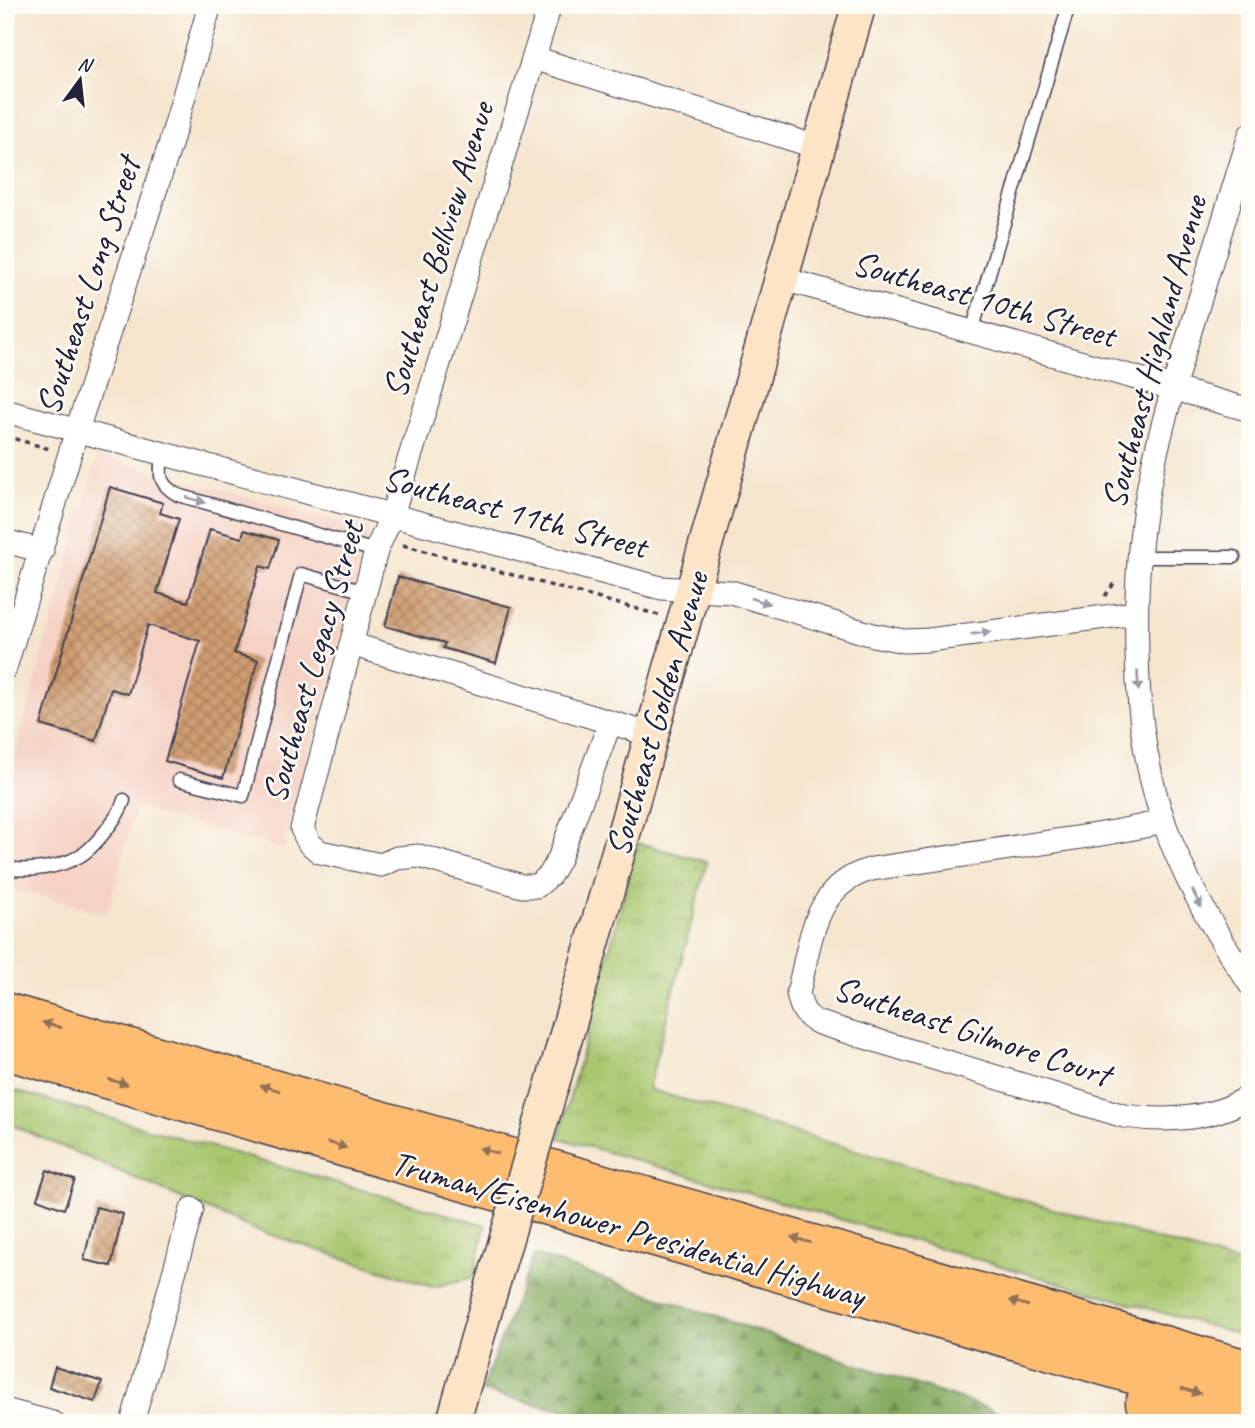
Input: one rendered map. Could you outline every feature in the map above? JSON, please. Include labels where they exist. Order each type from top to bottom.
[{"type":"highway","name":"Truman/Eisenhower Presidential Highway","points":[[5,1012],[1250,1370]]},
{"type":"highway","name":"Truman/Eisenhower Presidential Highway","points":[[5,1050],[1250,1408]]},
{"type":"highway","points":[[828,1287],[993,1354],[1080,1380],[1201,1423]]},
{"type":"highway","points":[[1067,1317],[1213,1342],[1250,1352]]},
{"type":"street","name":"Southeast Long Street","points":[[5,668],[170,145],[211,5]]},
{"type":"street","name":"Southeast Bellview Avenue","points":[[392,515],[550,5]]},
{"type":"street","name":"Southeast Golden Avenue","points":[[453,1423],[555,1075],[859,5]]},
{"type":"street","points":[[534,58],[817,147]]},
{"type":"street","name":"Southeast Highland Avenue","points":[[1250,135],[1172,389],[1146,501],[1138,557],[1136,613],[1141,718],[1163,820],[1194,893],[1216,933],[1250,984]]},
{"type":"street","name":"Southeast 10th Street","points":[[780,278],[1250,410]]},
{"type":"street","name":"Southeast 11th Street","points":[[5,411],[661,588],[688,606],[731,592],[873,635],[904,641],[1136,613]]},
{"type":"street","name":"Southeast Legacy Street","points":[[392,515],[376,551],[302,829],[309,843],[320,852],[381,865],[397,858],[418,856],[522,886],[537,886],[550,875],[559,859],[610,723]]},
{"type":"street","points":[[5,541],[42,551]]},
{"type":"street","points":[[351,643],[652,735]]},
{"type":"street","name":"Southeast Gilmore Court","points":[[1163,820],[1143,827],[872,869],[851,876],[831,892],[819,912],[799,993],[800,1005],[805,1013],[819,1023],[1124,1116],[1182,1118],[1212,1112],[1250,1096]]},
{"type":"street","points":[[132,1423],[192,1209]]},
{"type":"street","points":[[5,1410],[53,1423]]},
{"type":"lane","points":[[972,331],[1069,5]]},
{"type":"lane","points":[[162,453],[160,478],[168,489],[178,495],[376,551]]},
{"type":"lane","points":[[1138,557],[1234,557]]},
{"type":"lane","points":[[179,780],[243,796],[301,574],[365,592]]},
{"type":"lane","points":[[5,869],[23,871],[51,866],[81,855],[106,830],[122,808],[124,800]]},
{"type":"path","points":[[5,436],[72,453]]},
{"type":"path","points":[[398,543],[688,606]]},
{"type":"path","points":[[1105,596],[1116,581]]},
{"type":"shaded area","points":[[97,456],[370,530],[283,849],[136,808],[107,914],[5,886],[5,791]]},
{"type":"green space","points":[[638,843],[707,862],[648,1089],[1250,1267],[1250,1338],[559,1138]]},
{"type":"green space","points":[[5,1088],[485,1225],[474,1277],[433,1287],[253,1229],[5,1122]]},
{"type":"green space","points":[[534,1255],[1030,1423],[616,1423],[481,1391]]},
{"type":"building","points":[[110,487],[163,503],[160,513],[179,519],[157,593],[188,602],[210,529],[242,538],[244,530],[279,540],[270,569],[260,566],[234,653],[258,660],[223,778],[165,761],[200,641],[148,625],[128,694],[111,689],[96,741],[41,725]]},
{"type":"building","points":[[398,577],[511,607],[496,663],[443,648],[445,643],[385,626]]},
{"type":"building","points":[[47,1170],[75,1180],[64,1209],[37,1199]]},
{"type":"building","points":[[96,1207],[123,1214],[111,1266],[84,1260]]},
{"type":"building","points":[[55,1367],[102,1382],[95,1402],[49,1387]]}]
